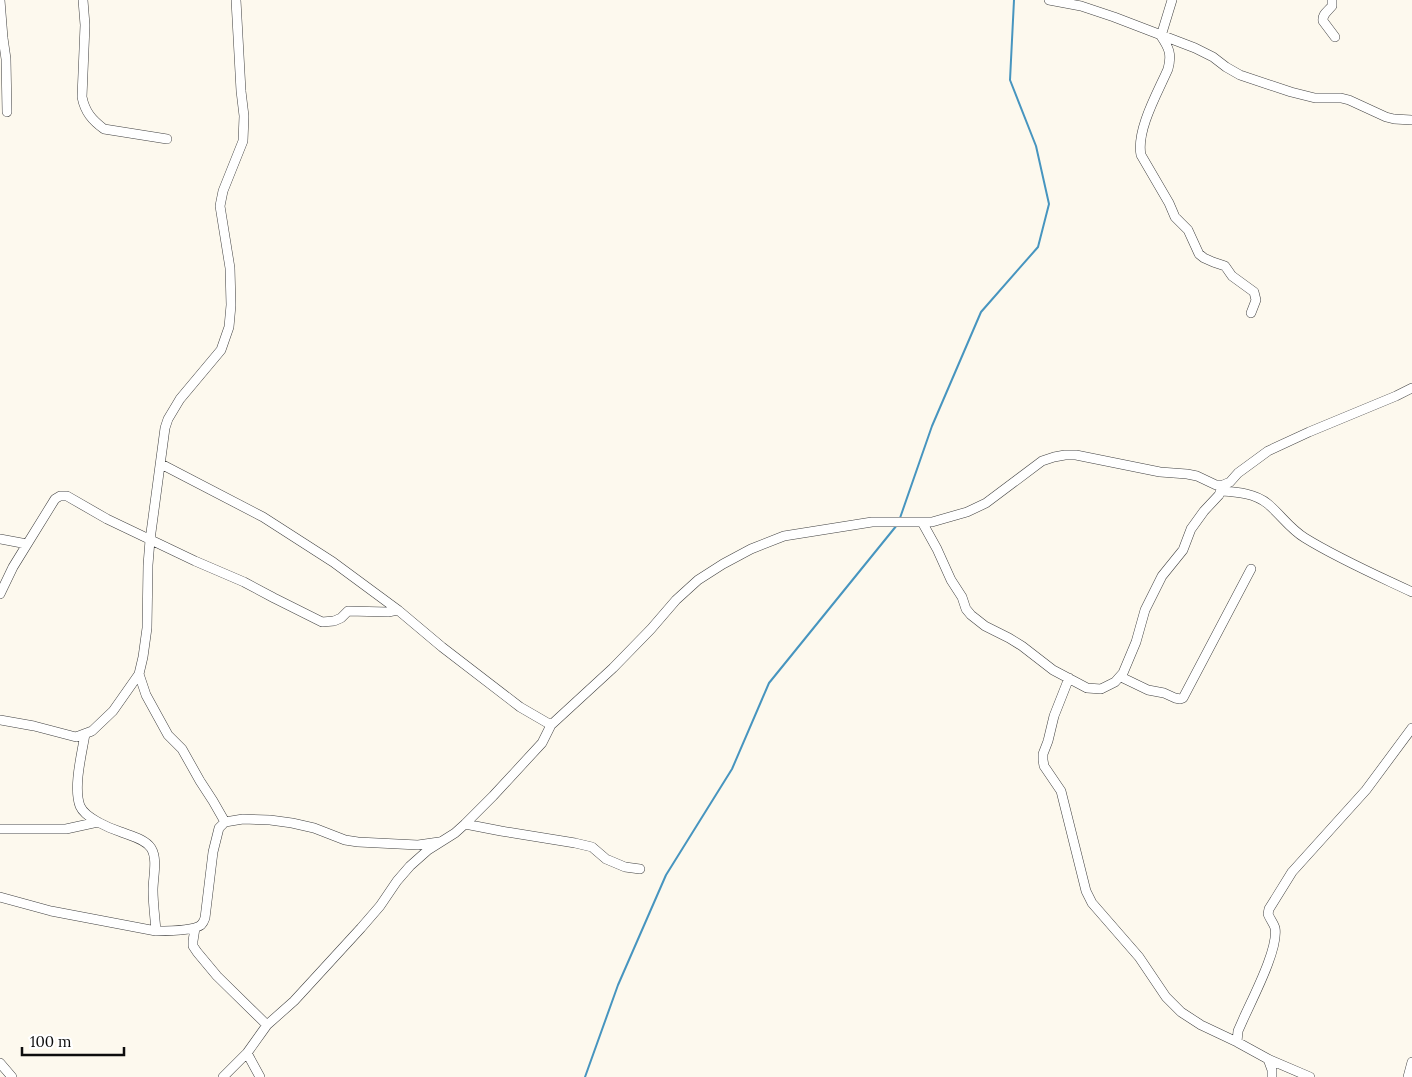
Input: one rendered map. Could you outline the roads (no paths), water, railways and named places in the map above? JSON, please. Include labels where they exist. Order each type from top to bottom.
[{"type":"street","points":[[0,0],[6,59],[7,112]]},
{"type":"street","points":[[83,0],[85,25],[82,97],[84,108],[96,123],[104,129],[167,139]]},
{"type":"street","points":[[0,720],[34,726],[76,737],[92,731],[112,711],[139,674],[147,628],[150,540],[165,428],[180,399],[221,350],[228,327],[231,305],[230,268],[220,206],[223,191],[243,141],[244,125],[236,0]]},
{"type":"street","points":[[1049,0],[1080,6],[1114,17],[1195,48],[1240,74],[1291,92],[1315,98],[1341,98],[1394,120],[1412,120]]},
{"type":"street","points":[[1172,0],[1161,36],[1170,52],[1171,60],[1141,132],[1139,148],[1141,155],[1175,216],[1188,230],[1199,254],[1225,266],[1232,276],[1254,292],[1256,300],[1252,313]]},
{"type":"street","points":[[1332,0],[1332,6],[1326,12],[1323,21],[1335,37]]},
{"type":"street","points":[[922,522],[970,615],[985,626],[1009,638],[1053,670],[1087,688],[1100,689],[1115,682],[1121,676],[1136,642],[1145,610],[1162,576],[1180,555],[1191,529],[1222,488],[1238,473],[1268,451],[1412,388]]},
{"type":"street","points":[[223,1077],[247,1053],[267,1025],[294,1001],[361,928],[410,866],[440,842],[455,833],[493,796],[542,742],[551,725],[613,668],[676,600],[698,580],[751,549],[784,536],[872,522],[932,522],[950,517],[967,512],[986,503],[1042,461],[1065,454],[1076,454],[1160,472],[1197,476],[1222,488],[1245,493],[1266,503],[1303,537],[1356,566],[1412,592]]},
{"type":"street","points":[[161,464],[263,517],[333,562],[398,610],[442,647],[520,707],[551,725]]},
{"type":"street","points":[[0,594],[13,567],[55,499],[60,496],[67,496],[150,540],[244,582],[322,622],[334,621],[341,618],[348,611],[388,612],[398,610]]},
{"type":"street","points":[[0,538],[27,544]]},
{"type":"street","points":[[1121,676],[1148,690],[1164,693],[1175,698],[1183,698],[1251,569]]},
{"type":"street","points":[[139,674],[146,695],[168,735],[182,749],[225,822]]},
{"type":"street","points":[[1069,678],[1054,716],[1043,760],[1044,766],[1061,790],[1086,891],[1092,903],[1140,957],[1166,998],[1181,1012],[1201,1025],[1238,1042],[1268,1059],[1310,1077]]},
{"type":"street","points":[[1238,1042],[1238,1031],[1270,959],[1274,943],[1275,926],[1268,914],[1269,909],[1292,872],[1366,790],[1412,728]]},
{"type":"street","points":[[85,734],[78,784],[81,807],[98,822],[146,843],[152,849],[154,858],[153,889],[156,932]]},
{"type":"street","points":[[0,897],[51,911],[156,932],[195,928],[205,918],[213,852],[219,828],[225,822],[261,820],[292,823],[314,828],[345,840],[358,842],[409,845],[440,842]]},
{"type":"street","points":[[0,829],[66,829],[98,822]]},
{"type":"street","points":[[465,824],[592,847],[606,859],[625,867],[640,869]]},
{"type":"street","points":[[195,928],[193,946],[196,952],[217,976],[267,1025]]},
{"type":"street","points":[[247,1053],[260,1077]]},
{"type":"street","points":[[1268,1059],[1272,1070],[1272,1077]]},
{"type":"street","points":[[1408,1077],[1412,1062]]},
{"type":"street","points":[[0,1063],[12,1077]]},
{"type":"waterway","points":[[900,518],[932,426],[981,312],[1038,247],[1049,204],[1036,146],[1010,80],[1014,0]]},
{"type":"waterway","points":[[585,1077],[618,985],[666,875],[732,769],[769,683],[897,525]]}]
